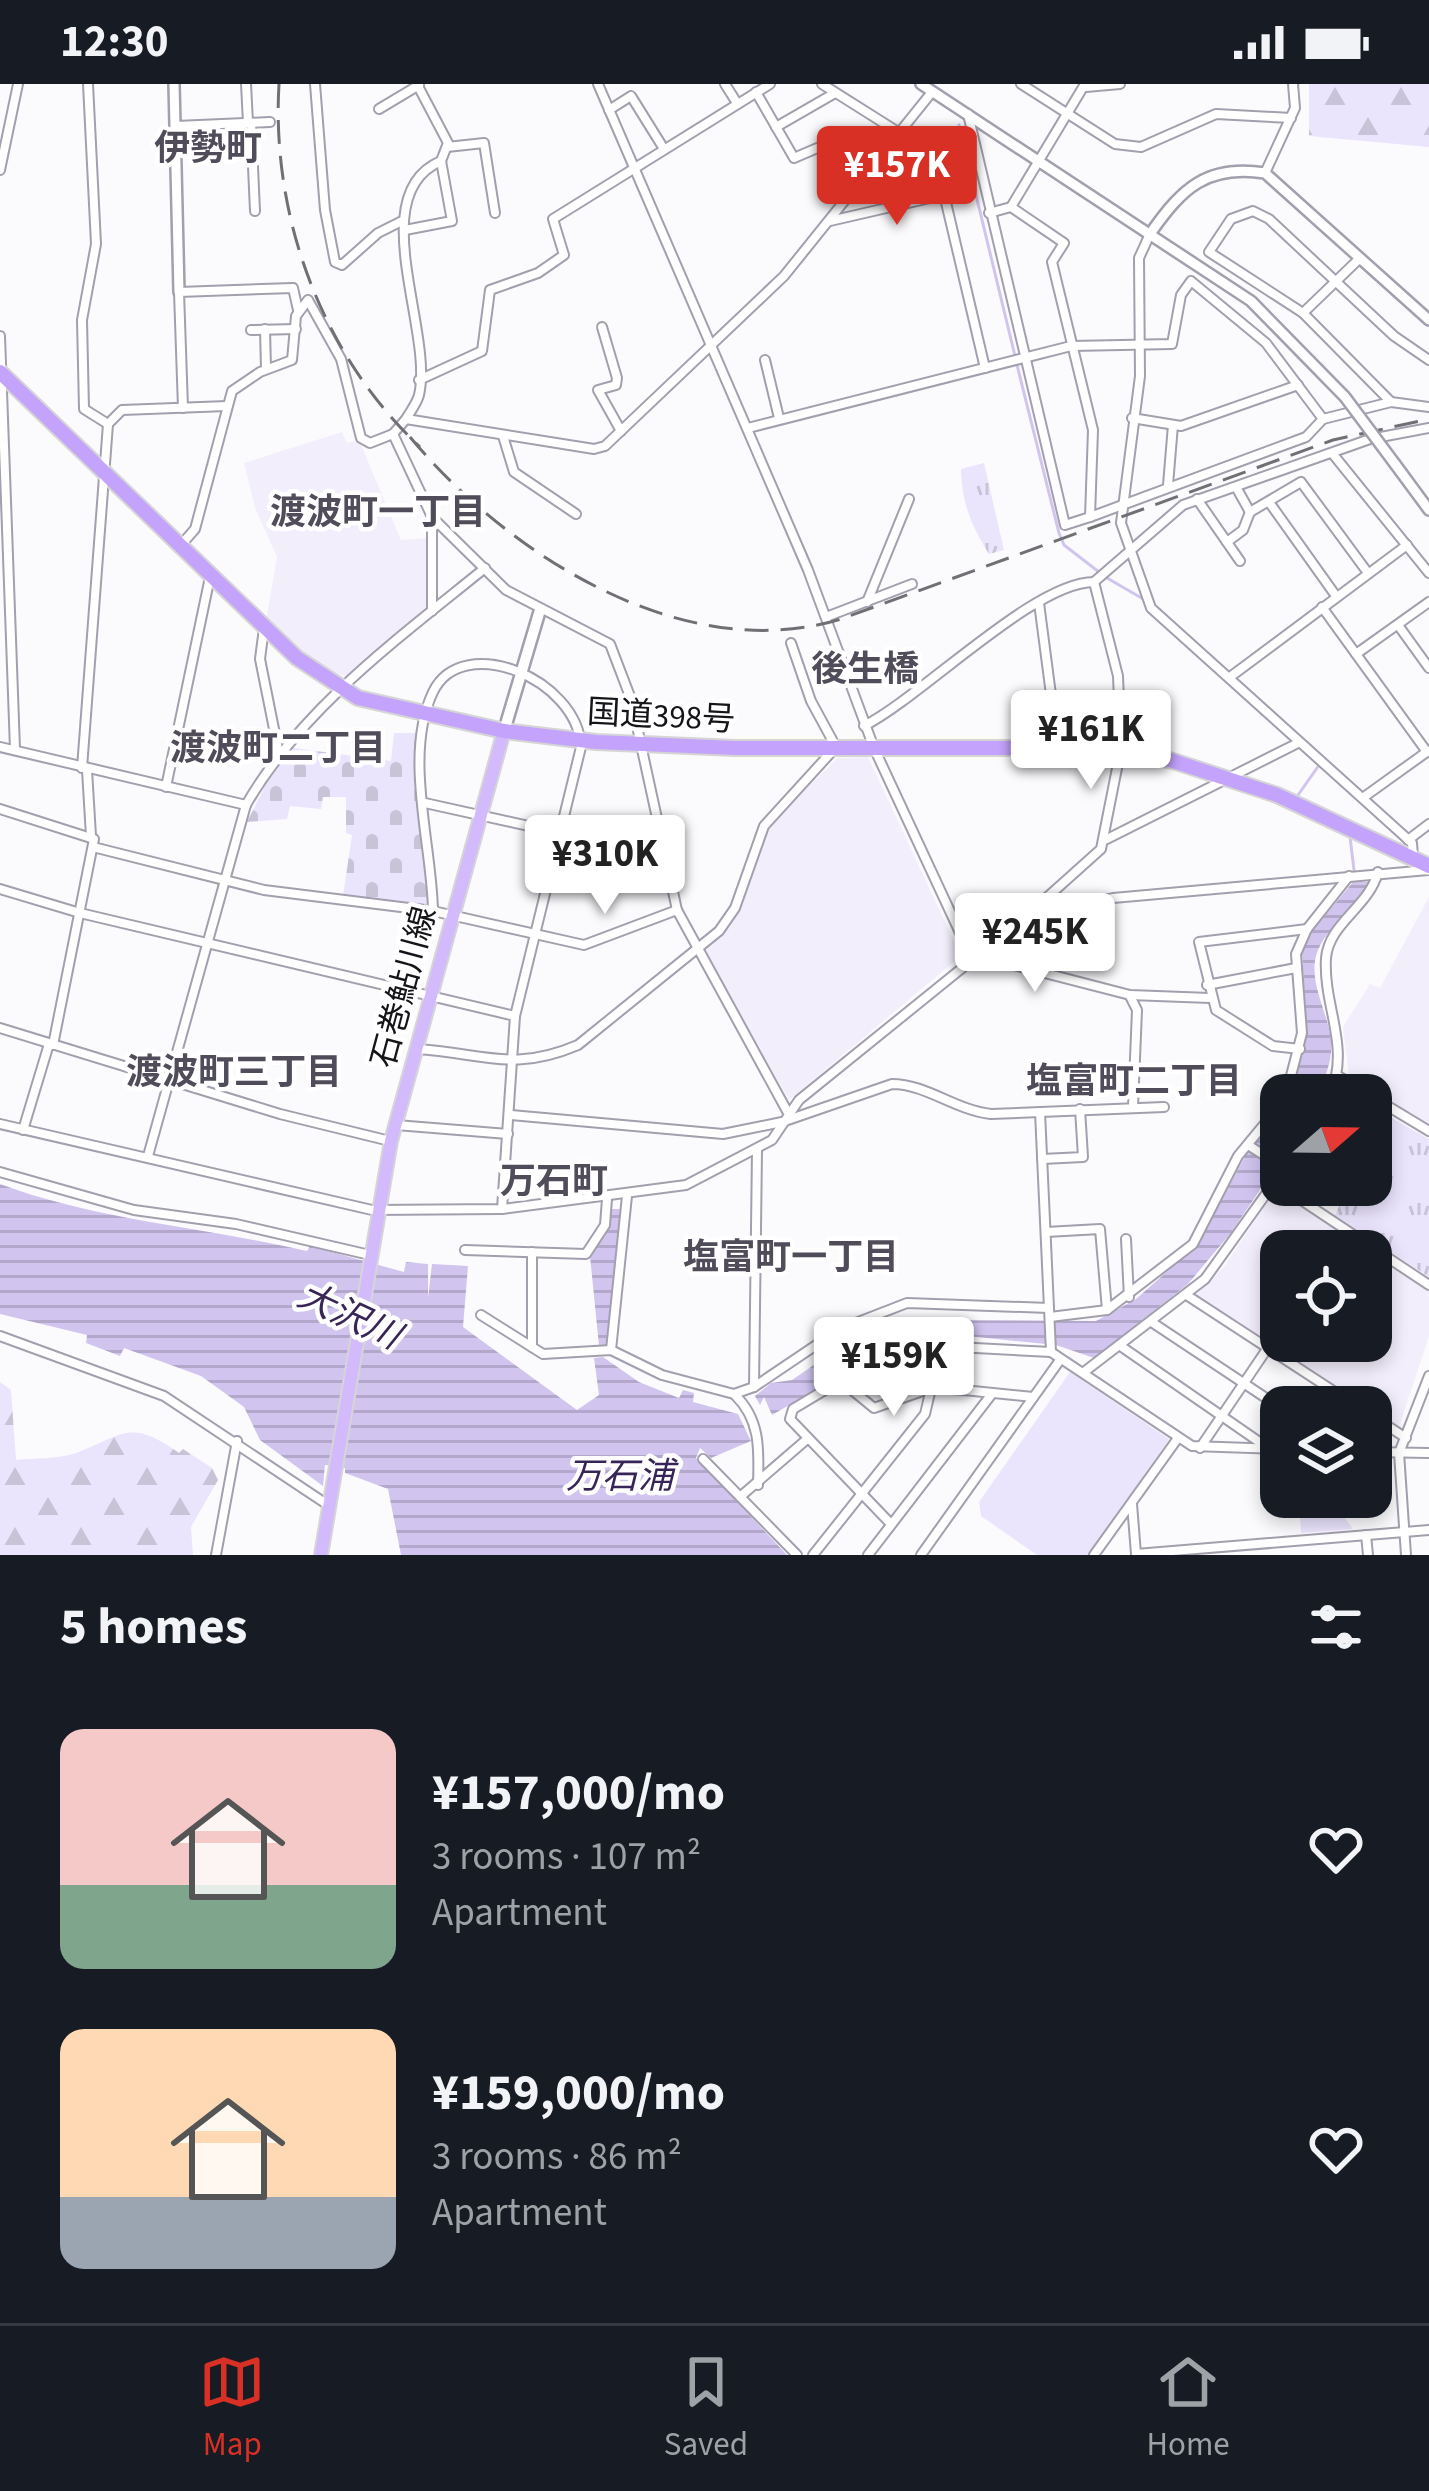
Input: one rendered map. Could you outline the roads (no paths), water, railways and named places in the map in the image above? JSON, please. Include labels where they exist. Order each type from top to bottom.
[{"type":"highway","name":"国道398号","points":[[0,373],[314,674],[342,691],[426,716],[581,740],[1121,753],[1232,778],[1429,868]]},
{"type":"main road","points":[[504,731],[540,610]]},
{"type":"main road","name":"石巻鮎川線","points":[[328,1505],[392,1141],[504,731]]},
{"type":"main road","points":[[321,1555],[328,1505]]},
{"type":"street","points":[[0,170],[17,84]]},
{"type":"street","points":[[88,84],[96,244],[82,320],[84,409],[90,418],[108,424]]},
{"type":"street","points":[[174,84],[183,408]]},
{"type":"street","points":[[246,84],[254,211]]},
{"type":"street","points":[[315,84],[325,210],[335,262],[342,265],[378,232],[452,221],[441,161],[447,135],[420,85],[379,110]]},
{"type":"street","points":[[598,84],[826,617],[864,726],[975,965],[1010,964],[1130,995],[1210,998]]},
{"type":"street","points":[[725,84],[737,104]]},
{"type":"street","points":[[419,380],[482,351],[490,290],[538,273],[564,255],[553,219],[770,84]]},
{"type":"street","points":[[822,84],[898,132]]},
{"type":"street","points":[[920,84],[935,88],[1251,301],[1345,397],[1429,510]]},
{"type":"street","points":[[1021,84],[1132,148],[1216,114],[1291,118]]},
{"type":"street","points":[[989,213],[1011,207],[1085,85],[1120,84]]},
{"type":"street","points":[[1265,173],[1291,118],[1293,84]]},
{"type":"street","points":[[406,419],[594,449],[621,431],[784,276],[935,88]]},
{"type":"street","points":[[756,92],[794,158],[829,143],[870,168]]},
{"type":"street","points":[[776,127],[835,92]]},
{"type":"street","points":[[609,110],[631,96],[665,149]]},
{"type":"street","points":[[968,114],[1065,525],[1306,437],[1323,419],[1391,402],[1429,407]]},
{"type":"street","points":[[176,126],[270,122]]},
{"type":"street","points":[[447,147],[484,142],[495,213]]},
{"type":"street","points":[[298,312],[308,300],[314,303],[341,359],[364,442],[392,434],[420,393],[405,225],[408,187],[421,169],[441,161]]},
{"type":"street","points":[[1413,858],[1408,840],[1364,797],[1298,743],[1232,674],[1148,602],[1128,549],[1122,508],[1139,346],[1139,258],[1150,234],[1186,187],[1205,175],[1238,169],[1265,173],[1429,320]]},
{"type":"street","points":[[829,222],[956,192]]},
{"type":"street","points":[[944,194],[985,368]]},
{"type":"street","points":[[1011,207],[1064,243],[1052,262],[1093,430],[1090,517]]},
{"type":"street","points":[[1391,402],[1303,313],[1209,252],[1231,219],[1246,212],[1261,213],[1429,360]]},
{"type":"street","points":[[1303,313],[1358,259]]},
{"type":"street","points":[[747,428],[1071,346],[1172,344],[1180,295],[1191,281],[1239,316],[1323,419]]},
{"type":"street","points":[[179,292],[293,288],[298,312],[292,360],[266,369],[232,391],[218,458],[202,491],[195,529],[180,546]]},
{"type":"street","points":[[602,327],[617,378],[616,385],[598,390],[621,431]]},
{"type":"street","points":[[265,329],[266,369]]},
{"type":"street","points":[[251,330],[296,329]]},
{"type":"street","points":[[0,336],[15,749]]},
{"type":"street","points":[[765,360],[779,418]]},
{"type":"street","points":[[1132,418],[1173,425],[1298,385]]},
{"type":"street","points":[[23,1130],[51,1044],[93,847],[84,769],[108,424],[122,410],[227,406]]},
{"type":"street","points":[[1168,484],[1173,425]]},
{"type":"street","points":[[864,726],[903,706],[1039,603],[1099,577],[1128,549],[1197,499],[1331,452],[1429,428]]},
{"type":"street","points":[[392,434],[431,517],[506,590],[610,644],[639,744],[677,910],[787,1112]]},
{"type":"street","points":[[502,436],[514,472],[576,514]]},
{"type":"street","points":[[1331,452],[1429,573]]},
{"type":"street","points":[[1272,473],[1286,491]]},
{"type":"street","points":[[1227,542],[1244,530],[1250,512],[1301,482],[1367,573]]},
{"type":"street","points":[[1236,487],[1250,512]]},
{"type":"street","points":[[866,602],[908,499]]},
{"type":"street","points":[[1197,499],[1240,561]]},
{"type":"street","points":[[1270,502],[1336,596]]},
{"type":"street","points":[[431,517],[432,611]]},
{"type":"street","points":[[1232,674],[1407,545]]},
{"type":"street","points":[[148,1156],[246,806],[280,756],[342,691],[485,568]]},
{"type":"street","points":[[166,787],[211,575]]},
{"type":"street","points":[[1099,577],[1118,676],[1121,753],[1105,839]]},
{"type":"street","points":[[826,617],[912,584]]},
{"type":"street","points":[[1356,654],[1429,602]]},
{"type":"street","points":[[1039,603],[1058,748]]},
{"type":"street","points":[[1322,607],[1428,751],[1364,797]]},
{"type":"street","points":[[1398,626],[1429,668]]},
{"type":"street","points":[[265,628],[260,659],[280,756]]},
{"type":"street","points":[[415,1049],[515,1063],[578,1045],[697,950],[735,908],[748,857],[764,826],[836,747],[811,701],[791,643]]},
{"type":"street","points":[[433,911],[424,803],[426,716],[437,685],[462,666],[488,664],[521,674],[563,698],[581,740],[514,1016],[515,1063],[502,1209]]},
{"type":"street","points":[[0,1124],[378,1209],[502,1209],[686,1186],[775,1137],[787,1112],[1024,918],[1105,839],[1298,743]]},
{"type":"street","points":[[0,747],[246,806]]},
{"type":"street","points":[[424,803],[560,837],[608,839],[658,825]]},
{"type":"street","points":[[0,809],[91,836]]},
{"type":"street","points":[[1408,840],[1429,824]]},
{"type":"street","points":[[93,847],[225,880],[433,911],[533,938],[598,944],[677,910]]},
{"type":"street","points":[[1024,918],[1114,898],[1429,868]]},
{"type":"street","points":[[1339,1074],[1326,955],[1339,929],[1372,896],[1378,872]]},
{"type":"street","points":[[1292,1074],[1300,1049],[1296,968],[1307,929],[1349,875]]},
{"type":"street","points":[[0,889],[514,1016]]},
{"type":"street","points":[[1300,1049],[1274,1046],[1216,1010],[1199,942],[1307,929]]},
{"type":"street","points":[[1207,985],[1296,968]]},
{"type":"street","points":[[1130,995],[1137,1010],[1133,1107]]},
{"type":"street","points":[[0,1028],[171,1082],[392,1141]]},
{"type":"street","points":[[511,1114],[716,1135],[782,1122],[892,1084],[910,1084],[966,1111],[1164,1107]]},
{"type":"street","points":[[1392,1108],[1429,1131]]},
{"type":"street","points":[[1042,1159],[1082,1157],[1080,1109]]},
{"type":"street","points":[[1040,1112],[1051,1349],[1060,1360],[1178,1438],[1200,1448],[1260,1449]]},
{"type":"street","points":[[396,1125],[508,1135]]},
{"type":"street","points":[[734,1394],[754,1387],[841,1329],[907,1304],[1050,1316],[1107,1310],[1130,1298],[1193,1244],[1260,1130]]},
{"type":"street","points":[[1248,1145],[1260,1154]]},
{"type":"street","points":[[754,1387],[757,1148]]},
{"type":"street","points":[[0,1172],[134,1210],[236,1224],[370,1257]]},
{"type":"street","points":[[611,1350],[627,1196]]},
{"type":"street","points":[[465,1250],[586,1254],[605,1225],[607,1198]]},
{"type":"street","points":[[1084,1372],[1188,1296],[1219,1265],[1260,1204]]},
{"type":"street","points":[[1309,1206],[1429,1286]]},
{"type":"street","points":[[1046,1232],[1100,1229],[1107,1310]]},
{"type":"street","points":[[1126,1239],[1130,1298]]},
{"type":"street","points":[[532,1252],[532,1348]]},
{"type":"street","points":[[1188,1296],[1260,1344]]},
{"type":"street","points":[[481,1315],[532,1348],[553,1355],[611,1350],[662,1375],[734,1394],[747,1407],[756,1430],[758,1485]]},
{"type":"street","points":[[1153,1323],[1260,1394]]},
{"type":"street","points":[[0,1336],[140,1385],[237,1442],[328,1505]]},
{"type":"street","points":[[891,1524],[806,1441],[789,1414],[841,1381],[919,1345],[1051,1349]]},
{"type":"street","points":[[813,1555],[925,1414],[941,1346]]},
{"type":"street","points":[[1122,1347],[1260,1442]]},
{"type":"street","points":[[1200,1448],[1260,1359]]},
{"type":"street","points":[[921,1555],[1060,1360]]},
{"type":"street","points":[[1288,1362],[1325,1386]]},
{"type":"street","points":[[1406,1555],[1399,1453],[1429,1376]]},
{"type":"street","points":[[841,1381],[874,1408],[934,1388],[1034,1396]]},
{"type":"street","points":[[868,1555],[992,1394]]},
{"type":"street","points":[[1392,1429],[1406,1438]]},
{"type":"street","points":[[1094,1555],[1178,1438]]},
{"type":"street","points":[[741,1496],[806,1441]]},
{"type":"street","points":[[216,1555],[237,1442]]},
{"type":"street","points":[[1392,1453],[1429,1453]]},
{"type":"street","points":[[703,1459],[797,1555]]},
{"type":"street","points":[[1132,1502],[1136,1555],[1258,1550],[1429,1530]]},
{"type":"street","points":[[1366,1535],[1368,1555]]},
{"type":"water","points":[[1353,882],[1371,882],[1316,956],[1317,987],[1331,1040],[1326,1074],[1297,1074],[1307,1033],[1302,953],[1313,930]]},
{"type":"water","points":[[1260,1138],[1260,1190],[1230,1234],[1188,1284],[1094,1358],[1056,1345],[938,1333],[857,1366],[772,1415],[764,1397],[760,1405],[755,1396],[771,1383],[792,1380],[853,1338],[906,1320],[1096,1321],[1136,1299],[1197,1245],[1249,1149]]},
{"type":"water","points":[[0,1184],[114,1215],[307,1251],[310,1246],[404,1272],[406,1262],[428,1264],[428,1298],[432,1264],[468,1266],[463,1327],[577,1410],[599,1395],[594,1358],[603,1357],[639,1382],[679,1398],[683,1390],[694,1393],[693,1402],[738,1414],[751,1441],[711,1458],[700,1448],[696,1458],[787,1555],[401,1555],[388,1489],[345,1473],[345,1468],[325,1465],[323,1486],[260,1440],[244,1407],[201,1376],[124,1348],[120,1356],[86,1343],[87,1335],[0,1314]]},
{"type":"water","points":[[612,1209],[620,1209],[609,1347],[599,1346],[590,1256],[608,1228]]},
{"type":"waterway","points":[[959,125],[1015,356]]},
{"type":"waterway","points":[[1017,365],[1059,533],[1064,545],[1099,572]]},
{"type":"waterway","points":[[1107,578],[1145,600]]},
{"type":"waterway","points":[[1153,605],[1324,758],[1296,798]]},
{"type":"waterway","points":[[1350,837],[1354,870]]},
{"type":"railway","points":[[279,84],[284,184],[310,281],[356,370],[420,447]]},
{"type":"railway","points":[[410,437],[497,522],[548,559],[603,590],[661,614],[721,627],[781,630],[841,619],[1333,440],[1429,419]]},
{"type":"district","name":"伊勢町","points":[[208,148]]},
{"type":"district","name":"渡波町一丁目","points":[[378,512]]},
{"type":"district","name":"後生橋","points":[[865,669]]},
{"type":"district","name":"渡波町二丁目","points":[[278,748]]},
{"type":"district","name":"渡波町三丁目","points":[[234,1072]]},
{"type":"district","name":"塩富町二丁目","points":[[1134,1081]]},
{"type":"district","name":"万石町","points":[[554,1181]]},
{"type":"district","name":"塩富町一丁目","points":[[791,1257]]},
{"type":"water label","name":"大沢川","points":[[349,1316]]},
{"type":"water label","name":"万石浦","points":[[620,1476]]}]
